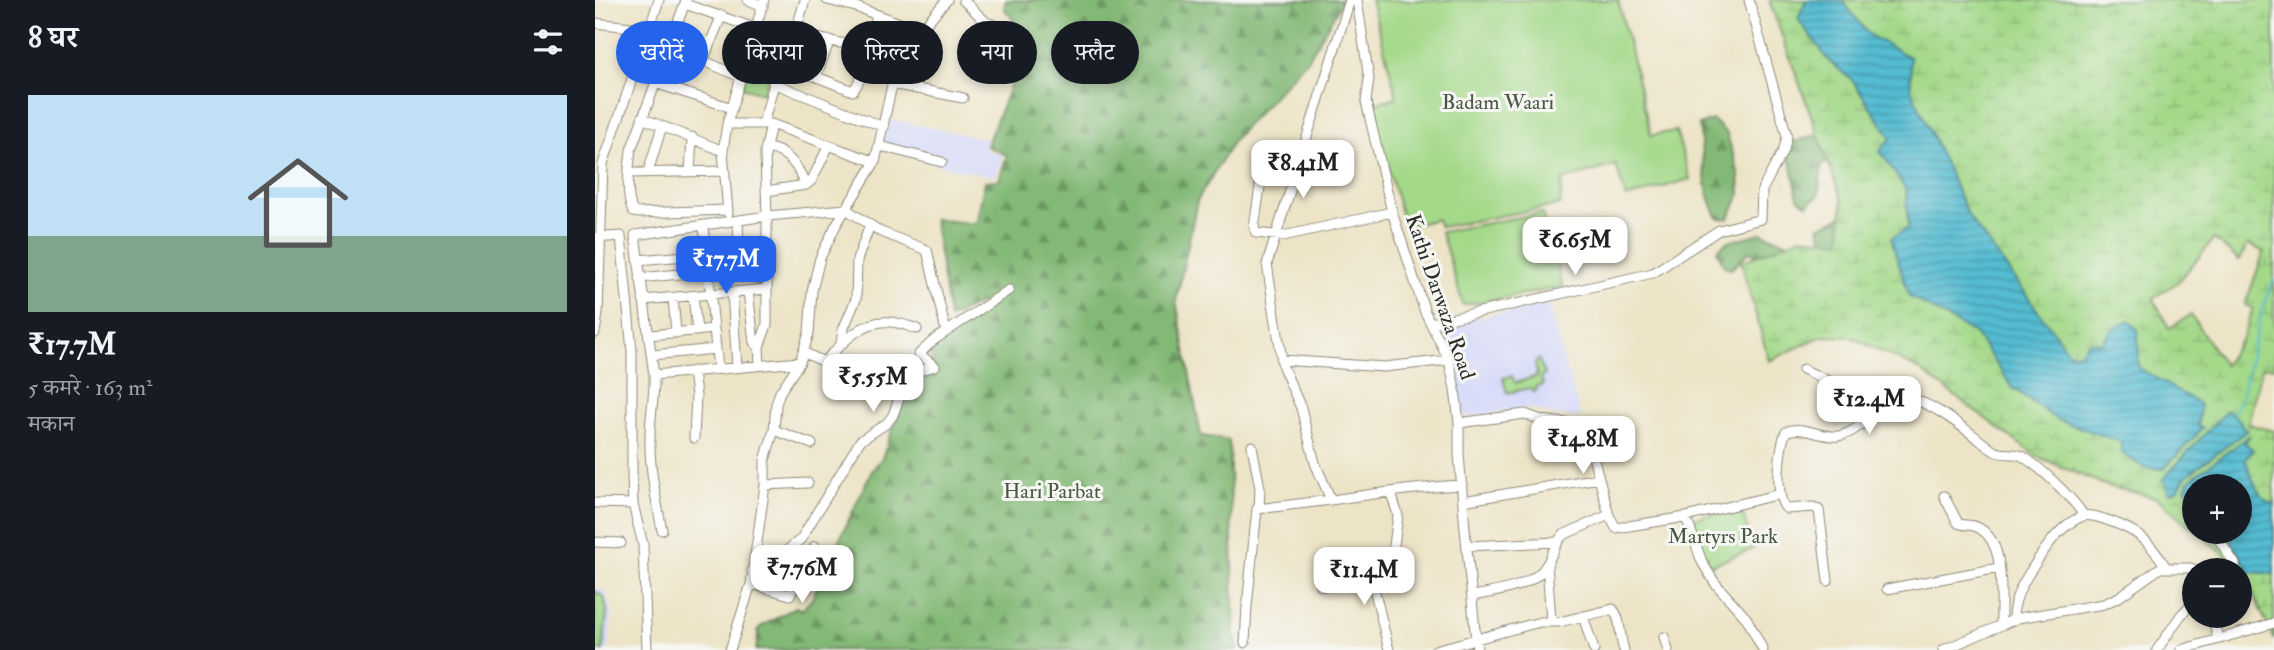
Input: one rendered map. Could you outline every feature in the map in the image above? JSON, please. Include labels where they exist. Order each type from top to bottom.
[{"type":"street","points":[[652,21],[659,0]]},
{"type":"street","points":[[748,0],[763,3],[759,21]]},
{"type":"street","points":[[799,21],[805,0]]},
{"type":"street","points":[[827,0],[894,21]]},
{"type":"street","points":[[927,21],[947,0]]},
{"type":"street","points":[[963,0],[984,21]]},
{"type":"street","points":[[1331,500],[1315,463],[1299,405],[1281,360],[1266,264],[1350,0]]},
{"type":"street","name":"Kathi Darwaza Road","points":[[1357,0],[1369,79],[1366,102],[1392,212],[1425,312],[1448,360],[1459,423],[1463,501],[1477,650]]},
{"type":"street","points":[[1431,323],[1653,273],[1719,230],[1761,219],[1762,190],[1784,149],[1787,136],[1749,0]]},
{"type":"street","points":[[678,21],[685,2],[737,21]]},
{"type":"street","points":[[708,48],[722,15]]},
{"type":"street","points":[[876,21],[877,15]]},
{"type":"street","points":[[595,23],[616,25]]},
{"type":"street","points":[[827,39],[841,44]]},
{"type":"street","points":[[827,48],[830,40]]},
{"type":"street","points":[[827,81],[848,90],[855,90],[857,84]]},
{"type":"street","points":[[595,333],[603,164],[630,84]]},
{"type":"street","points":[[655,84],[631,150],[630,207],[635,212],[727,210]]},
{"type":"street","points":[[658,84],[732,108]]},
{"type":"street","points":[[739,84],[727,124],[723,151],[727,210],[734,221],[739,251]]},
{"type":"street","points":[[760,365],[759,347],[767,325],[765,152],[773,84]]},
{"type":"street","points":[[776,84],[884,127]]},
{"type":"street","points":[[730,650],[751,584],[765,485],[765,460],[774,430],[776,404],[780,392],[802,357],[809,333],[812,291],[820,257],[875,162],[892,84],[963,97]]},
{"type":"street","points":[[642,118],[723,151]]},
{"type":"street","points":[[727,124],[767,124],[875,162]]},
{"type":"street","points":[[648,173],[662,126]]},
{"type":"street","points":[[690,172],[692,137]]},
{"type":"street","points":[[880,146],[941,162]]},
{"type":"street","points":[[766,191],[806,185],[812,180],[828,147]]},
{"type":"street","points":[[765,152],[768,148],[785,155],[799,168],[806,185]]},
{"type":"street","points":[[629,173],[724,171]]},
{"type":"street","points":[[1262,173],[1255,231],[1283,236],[1392,212]]},
{"type":"street","points":[[661,530],[651,467],[654,375],[635,235],[767,216],[846,209],[891,237],[927,250],[946,331]]},
{"type":"street","points":[[841,343],[843,330],[856,299],[857,260],[870,225]]},
{"type":"street","points":[[704,227],[718,369]]},
{"type":"street","points":[[598,238],[621,236],[632,351],[633,504],[643,545],[647,650]]},
{"type":"street","points":[[638,260],[768,249]]},
{"type":"street","points":[[640,278],[709,271]]},
{"type":"street","points":[[643,300],[767,289]]},
{"type":"street","points":[[753,571],[773,562],[801,539],[859,441],[887,424],[893,415],[908,374],[935,366],[919,354],[946,331],[1009,290]]},
{"type":"street","points":[[748,291],[754,342],[759,347]]},
{"type":"street","points":[[732,292],[737,367]]},
{"type":"street","points":[[693,296],[697,331]]},
{"type":"street","points":[[673,298],[676,333]]},
{"type":"street","points":[[824,362],[841,343],[870,325],[892,322],[917,329]]},
{"type":"street","points":[[650,335],[714,329]]},
{"type":"street","points":[[652,355],[716,349]]},
{"type":"street","points":[[654,375],[760,365],[802,357],[824,362],[857,390]]},
{"type":"street","points":[[1281,360],[1384,367],[1448,360]]},
{"type":"street","points":[[1803,369],[1849,391],[1924,404],[1959,424],[1993,451],[2023,457],[2074,501],[2084,516]]},
{"type":"street","points":[[692,371],[696,396],[694,438]]},
{"type":"street","points":[[1828,581],[1819,510],[1813,507],[1787,509],[1781,504],[1781,447],[1786,432],[1795,429],[1824,436],[1841,436],[1887,404],[1907,399]]},
{"type":"street","points":[[1459,423],[1525,414],[1541,420],[1581,425],[1590,443],[1609,515],[1614,527],[1618,528],[1686,517],[1780,494]]},
{"type":"street","points":[[774,430],[812,444]]},
{"type":"street","points":[[1245,643],[1249,579],[1260,488],[1252,446]]},
{"type":"street","points":[[1463,501],[1598,478]]},
{"type":"street","points":[[765,485],[808,483]]},
{"type":"street","points":[[1259,508],[1391,493],[1406,488],[1462,485]]},
{"type":"street","points":[[1391,493],[1398,515],[1394,546]]},
{"type":"street","points":[[1944,496],[1958,523],[1975,526],[1994,541],[1999,568],[2001,625]]},
{"type":"street","points":[[595,503],[633,504]]},
{"type":"street","points":[[1472,596],[1520,583],[1542,571],[1557,542],[1568,532],[1609,515]]},
{"type":"street","points":[[2013,619],[2016,597],[2041,555],[2057,534],[2084,516],[2094,516],[2132,530],[2144,538],[2166,567]]},
{"type":"street","points":[[1686,517],[1702,562],[1722,592],[1747,619],[1763,650]]},
{"type":"street","points":[[595,542],[621,543]]},
{"type":"street","points":[[1467,546],[1557,542]]},
{"type":"street","points":[[751,584],[790,595],[815,546]]},
{"type":"street","points":[[1547,564],[1551,621]]},
{"type":"street","points":[[1887,589],[1999,568]]},
{"type":"street","points":[[1943,650],[1965,646],[2013,619],[2104,604],[2119,597],[2156,570],[2182,568]]},
{"type":"street","points":[[1321,586],[1373,584],[1389,650]]},
{"type":"street","points":[[1434,650],[1551,621],[1615,610],[1619,618],[1620,640],[1624,650]]},
{"type":"street","points":[[2157,650],[2182,614]]},
{"type":"street","points":[[1583,616],[1594,650]]},
{"type":"street","points":[[2181,650],[2274,623]]},
{"type":"street","points":[[2215,628],[2218,638]]},
{"type":"street","points":[[1664,638],[1668,650]]},
{"type":"shaded area","points":[[888,119],[986,139],[984,150],[1002,155],[996,177],[943,166],[882,144]]},
{"type":"shaded area","points":[[1548,303],[1581,418],[1529,408],[1468,417],[1460,412],[1453,364],[1437,326]]},
{"type":"shaded area","points":[[595,588],[605,591],[612,613],[608,650],[595,650]]},
{"type":"green space","name":"Hari Parbat","points":[[1006,0],[1343,0],[1308,59],[1234,139],[1197,201],[1176,301],[1201,436],[1229,440],[1235,637],[1238,650],[756,650],[759,628],[796,607],[802,610],[812,599],[871,472],[882,458],[903,402],[919,402],[907,389],[935,366],[929,352],[946,332],[1002,293],[949,318],[934,219],[976,224],[985,181],[999,180],[1007,155],[986,146],[1011,84],[1037,84],[1037,21],[1014,21],[1004,8]]},
{"type":"green space","name":"Badam Waari","points":[[1371,0],[1618,0],[1651,135],[1676,131],[1690,179],[1626,198],[1616,165],[1563,180],[1560,205],[1440,227],[1437,219],[1405,227],[1370,105],[1397,97]]},
{"type":"green space","points":[[1769,0],[2274,0],[2274,368],[2262,367],[2248,424],[2274,431],[2274,640],[2252,591],[2252,558],[2229,558],[2212,544],[2252,544],[2252,474],[2182,474],[2182,520],[2157,498],[2107,486],[2036,456],[1917,368],[1851,337],[1822,336],[1769,361],[1741,262],[1801,237],[1841,241],[1842,200]],"holes":[[[2214,239],[2239,260],[2248,244],[2264,252],[2245,305],[2253,308],[2243,337],[2224,365],[2191,315],[2169,328],[2153,298],[2178,282]]]},
{"type":"green space","points":[[743,84],[766,84],[763,93],[742,87]]},
{"type":"green space","points":[[1713,120],[1727,134],[1739,175],[1740,196],[1728,219],[1718,218],[1709,197],[1704,173],[1699,125]]},
{"type":"green space","points":[[1846,125],[1865,133],[1889,175],[1899,201],[1897,220],[1885,240],[1885,267],[1892,290],[1911,331],[1907,344],[1894,349],[1838,327],[1812,321],[1785,302],[1777,270],[1768,260],[1750,251],[1731,269],[1724,266],[1717,250],[1727,242],[1761,233],[1816,253],[1826,253],[1819,227],[1850,212],[1853,204],[1847,173],[1833,159],[1822,165],[1818,196],[1807,205],[1798,198],[1792,165],[1785,151],[1794,142]]},
{"type":"green space","points":[[1542,213],[1563,287],[1463,305],[1441,232]]},
{"type":"green space","points":[[1539,360],[1545,375],[1541,377],[1543,385],[1535,387],[1536,391],[1533,392],[1530,388],[1507,393],[1503,378],[1512,376],[1515,383],[1537,376],[1535,362]]},
{"type":"green space","name":"Martyrs Park","points":[[1741,507],[1753,549],[1709,566],[1699,550],[1700,541],[1695,539],[1691,519]]},
{"type":"green space","points":[[595,591],[604,597],[607,611],[603,650],[595,650]]},
{"type":"water","points":[[1806,0],[1842,0],[1869,35],[1910,57],[1911,89],[1969,217],[2069,353],[2080,353],[2088,342],[2101,343],[2112,330],[2129,320],[2138,330],[2139,368],[2200,404],[2198,426],[2203,428],[2164,469],[2145,468],[2121,453],[2121,442],[2056,419],[2013,388],[1975,334],[1909,296],[1891,238],[1908,228],[1906,190],[1880,151],[1891,138],[1852,80],[1829,61],[1798,19]]},
{"type":"water","points":[[2227,410],[2240,420],[2243,429],[2248,430],[2189,474],[2182,474],[2179,489],[2170,493],[2163,479]]},
{"type":"water","points":[[2250,435],[2245,443],[2253,450],[2245,459],[2251,474],[2197,474]]},
{"type":"water","points":[[2252,476],[2263,497],[2274,504],[2274,574],[2252,572],[2252,558],[2241,558],[2232,544],[2252,544]]},
{"type":"waterway","points":[[2234,414],[2242,394],[2262,310],[2274,279]]}]
